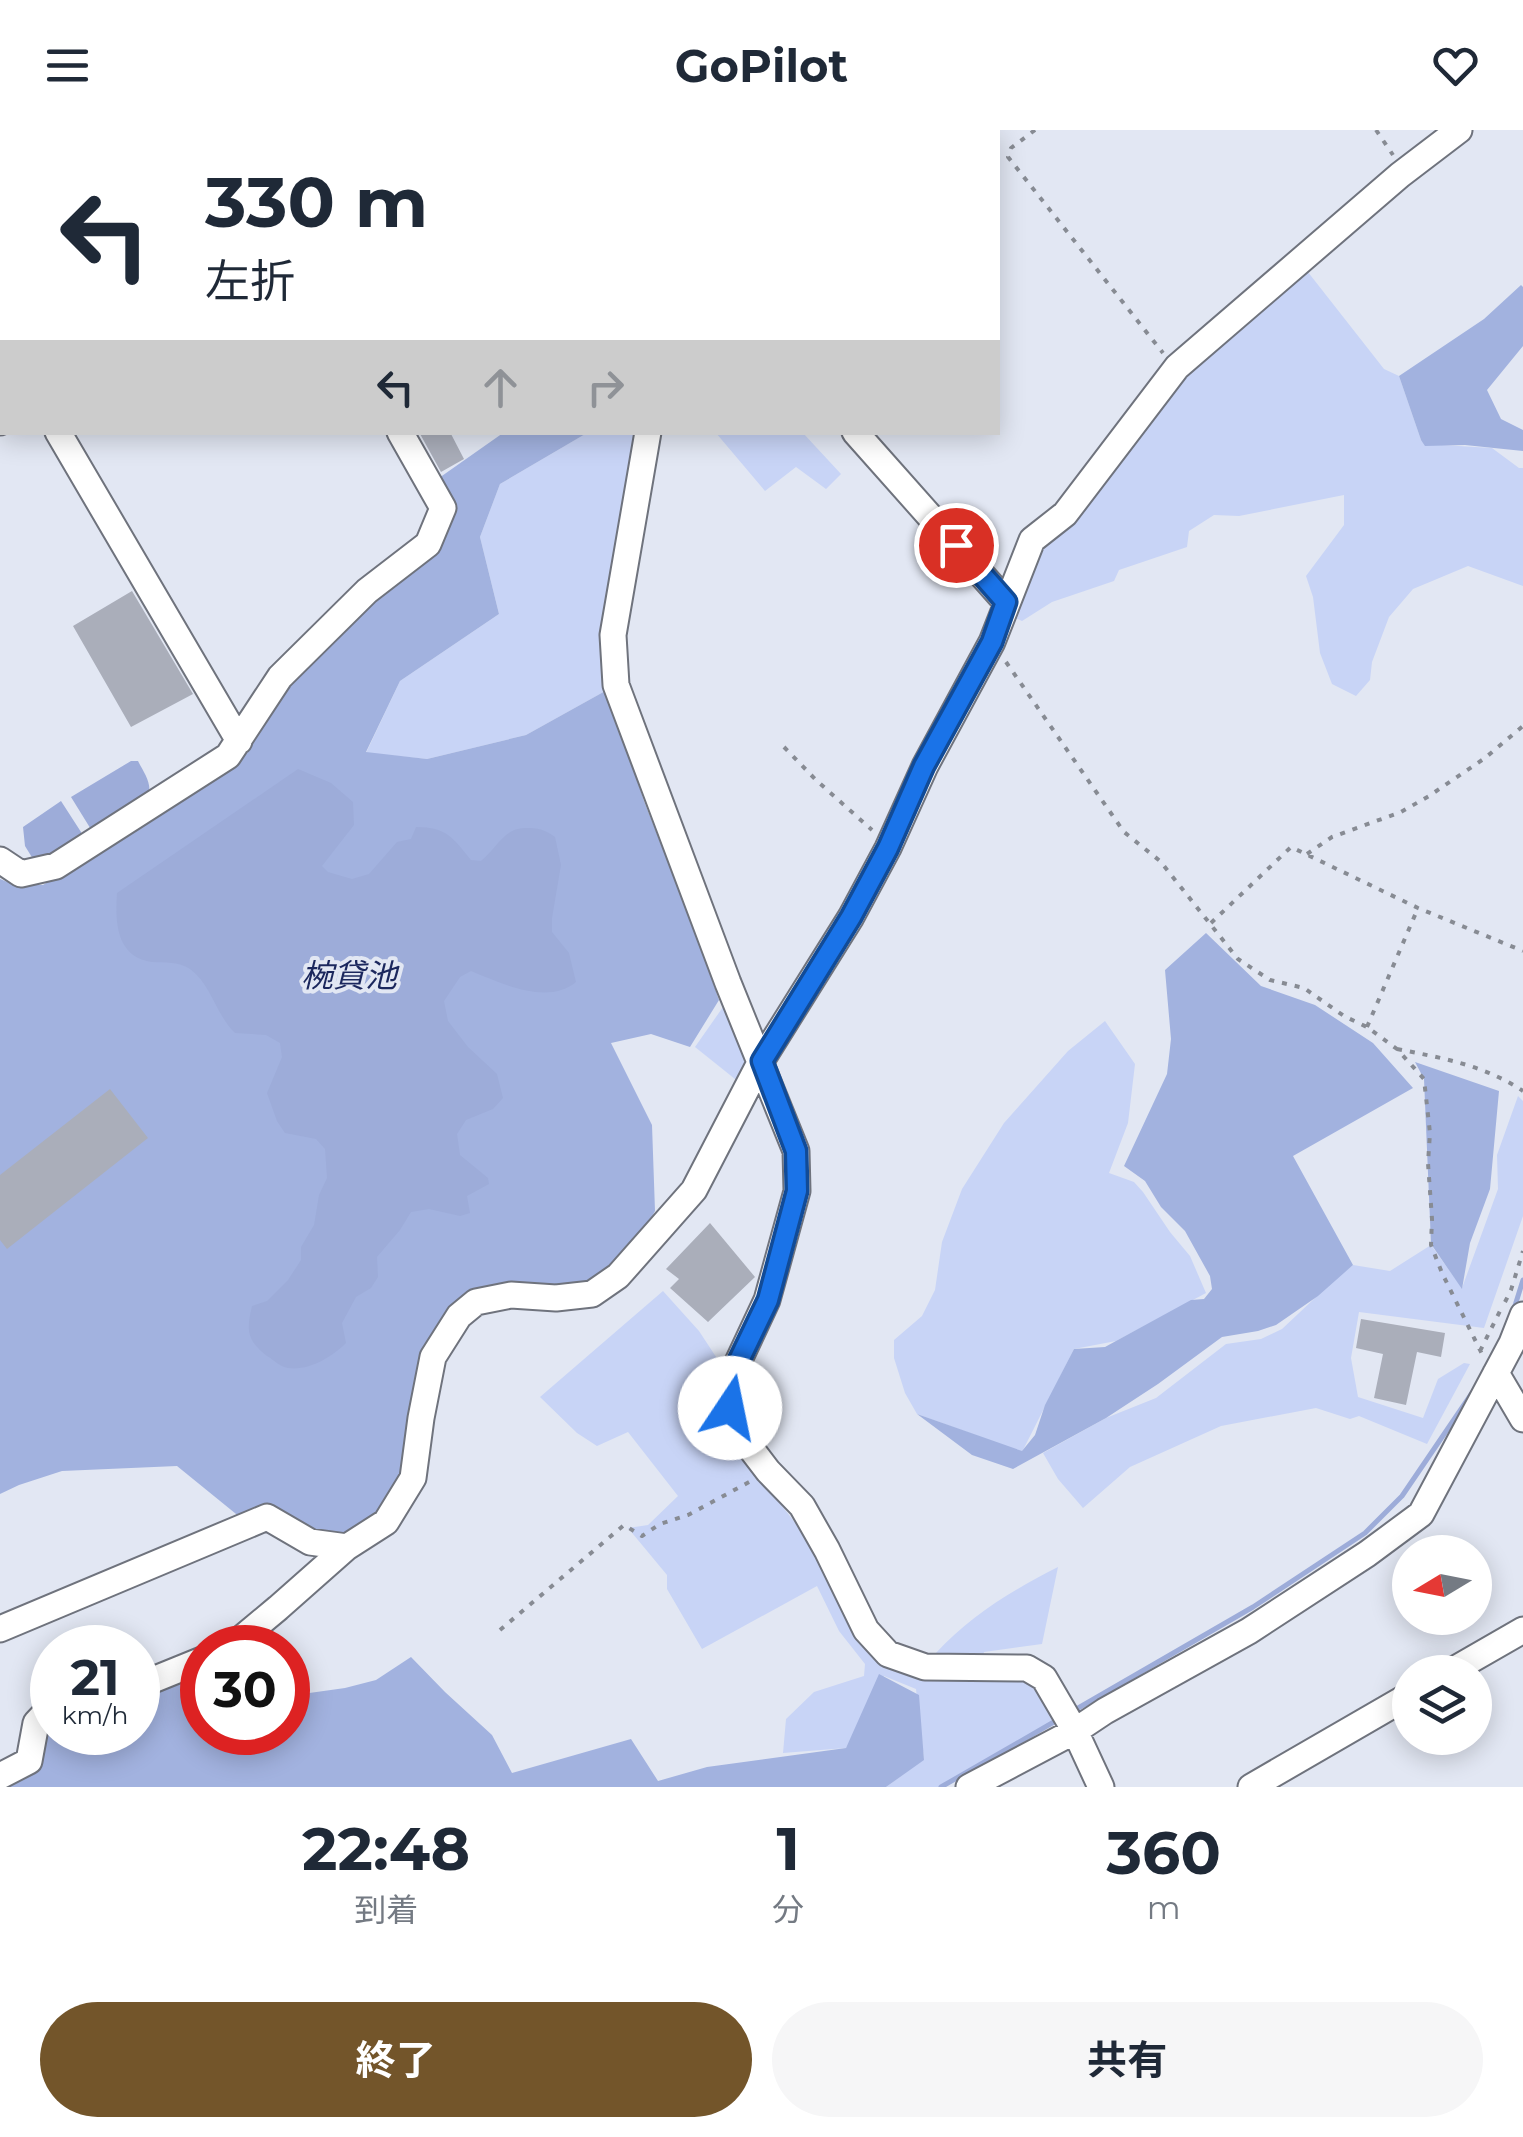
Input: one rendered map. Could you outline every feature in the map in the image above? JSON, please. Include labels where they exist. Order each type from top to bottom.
[{"type":"street","points":[[259,1625],[347,1546],[386,1522],[413,1478],[433,1357],[459,1316],[476,1302],[510,1295],[556,1298],[592,1294],[618,1276],[694,1190],[762,1061],[851,917],[888,848],[924,766],[992,642],[1032,540],[1065,514],[1177,366],[1404,171],[1458,130]]},
{"type":"street","points":[[60,435],[239,741]]},
{"type":"street","points":[[0,860],[20,874],[56,866],[228,756],[280,677],[367,591],[428,544],[443,508],[402,435]]},
{"type":"street","points":[[647,435],[613,635],[616,685],[796,1151],[797,1191],[768,1300],[731,1377],[730,1408],[742,1437],[802,1506],[866,1630],[888,1654],[925,1667],[1027,1668],[1044,1678],[1075,1731],[1100,1787]]},
{"type":"street","points":[[858,435],[1006,602]]},
{"type":"street","points":[[969,1787],[1249,1631],[1421,1514],[1523,1315]]},
{"type":"street","points":[[1496,1374],[1523,1419]]},
{"type":"street","points":[[0,1629],[267,1517],[310,1542],[347,1546]]},
{"type":"street","points":[[1480,1655],[1523,1630]]},
{"type":"street","points":[[1250,1787],[1392,1705]]},
{"type":"street","points":[[0,1776],[29,1761],[30,1755]]},
{"type":"path","points":[[1035,130],[1011,148],[1008,156],[1170,362]]},
{"type":"path","points":[[1376,130],[1404,171]]},
{"type":"path","points":[[992,642],[1124,832],[1160,861],[1238,958],[1270,980],[1304,988],[1367,1027],[1397,1049],[1424,1079],[1430,1134],[1431,1245],[1480,1351],[1496,1374]]},
{"type":"path","points":[[1307,854],[1332,837],[1402,812],[1430,796],[1523,726]]},
{"type":"path","points":[[784,747],[868,824],[888,848]]},
{"type":"path","points":[[1211,924],[1291,847],[1418,908],[1523,951]]},
{"type":"path","points":[[1367,1027],[1418,908]]},
{"type":"path","points":[[1397,1049],[1460,1061],[1501,1076],[1523,1091]]},
{"type":"path","points":[[1480,1351],[1511,1290],[1523,1251]]},
{"type":"path","points":[[500,1630],[624,1524],[642,1536],[768,1471]]},
{"type":"shaded area","points":[[1304,267],[1384,369],[1399,376],[1421,440],[1492,448],[1523,468],[1523,586],[1468,566],[1413,589],[1389,617],[1372,662],[1370,680],[1356,696],[1332,684],[1320,653],[1313,597],[1306,576],[1344,525],[1344,495],[1239,516],[1214,515],[1189,531],[1187,547],[1119,570],[1114,581],[1052,602],[1022,621],[1011,616],[1022,562],[1194,355]]},
{"type":"shaded area","points":[[1521,285],[1523,346],[1487,390],[1501,419],[1523,430],[1523,451],[1465,445],[1425,446],[1399,376],[1484,319]]},
{"type":"shaded area","points":[[500,435],[584,435],[500,484],[480,537],[499,614],[400,681],[366,752],[427,759],[526,735],[607,690],[719,1000],[690,1047],[651,1034],[611,1043],[652,1125],[655,1211],[624,1268],[583,1289],[475,1302],[433,1357],[391,1514],[347,1547],[241,1518],[177,1466],[62,1471],[0,1494],[0,879],[43,885],[247,753],[292,679],[432,546],[439,478]]},
{"type":"shaded area","points":[[584,435],[638,435],[607,690],[526,735],[427,759],[366,753],[400,681],[499,614],[480,537],[500,484]]},
{"type":"shaded area","points":[[718,435],[805,435],[841,474],[826,489],[796,467],[765,491]]},
{"type":"shaded area","points":[[1206,933],[1261,986],[1315,1005],[1373,1043],[1413,1088],[1293,1156],[1353,1265],[1276,1325],[1222,1337],[1106,1418],[1013,1469],[972,1455],[917,1414],[1022,1451],[1035,1435],[1045,1405],[1074,1349],[1105,1347],[1191,1300],[1204,1299],[1212,1289],[1210,1276],[1185,1231],[1161,1207],[1145,1181],[1124,1166],[1167,1074],[1171,1039],[1165,970]]},
{"type":"shaded area","points":[[723,1007],[750,1071],[740,1083],[695,1047]]},
{"type":"shaded area","points":[[1105,1021],[1135,1064],[1128,1123],[1109,1173],[1134,1182],[1143,1192],[1190,1256],[1206,1293],[1116,1341],[1074,1349],[1022,1452],[917,1414],[905,1393],[894,1358],[894,1340],[922,1316],[935,1290],[942,1242],[962,1189],[1004,1123],[1068,1051]]},
{"type":"shaded area","points":[[1415,1062],[1499,1091],[1490,1189],[1470,1243],[1462,1289],[1431,1244],[1424,1079]]},
{"type":"shaded area","points":[[1518,1096],[1523,1101],[1523,1216],[1484,1328],[1359,1312],[1351,1358],[1358,1397],[1423,1418],[1438,1379],[1464,1363],[1470,1364],[1427,1444],[1359,1416],[1350,1419],[1316,1408],[1221,1426],[1130,1467],[1083,1508],[1058,1479],[1043,1453],[1106,1418],[1156,1398],[1226,1344],[1261,1339],[1282,1329],[1353,1265],[1390,1271],[1431,1245],[1462,1288],[1498,1189],[1497,1155]]},
{"type":"shaded area","points":[[663,1291],[699,1331],[722,1366],[716,1406],[747,1461],[828,1565],[871,1652],[974,1666],[963,1653],[935,1654],[992,1605],[1058,1567],[1042,1644],[984,1652],[980,1674],[1012,1673],[1042,1689],[1056,1720],[945,1787],[886,1787],[924,1759],[916,1689],[884,1676],[846,1748],[783,1753],[786,1719],[814,1692],[864,1676],[865,1664],[839,1631],[817,1586],[702,1649],[667,1589],[667,1575],[628,1528],[648,1525],[678,1496],[628,1432],[597,1446],[577,1433],[540,1397]]},
{"type":"shaded area","points":[[411,1657],[492,1735],[512,1773],[631,1739],[658,1781],[707,1767],[846,1748],[879,1674],[919,1695],[924,1760],[886,1787],[0,1787],[30,1741],[30,1755],[160,1755],[160,1680],[180,1670],[180,1755],[310,1755],[310,1693],[376,1680]]},
{"type":"water","points":[[131,761],[138,761],[145,774],[148,798],[92,831],[71,797]]},
{"type":"water","name":"椀貸池","points":[[298,769],[331,783],[353,802],[354,825],[322,866],[328,872],[352,879],[369,874],[397,842],[411,839],[416,827],[442,832],[471,860],[481,861],[506,835],[518,829],[537,829],[555,837],[561,865],[552,932],[569,953],[576,982],[564,989],[538,992],[471,971],[460,977],[444,1001],[448,1021],[497,1074],[503,1098],[493,1109],[466,1120],[457,1134],[460,1155],[488,1178],[489,1184],[467,1196],[470,1213],[460,1216],[429,1209],[411,1212],[377,1257],[378,1277],[371,1288],[356,1297],[342,1323],[346,1343],[320,1362],[288,1368],[260,1350],[252,1340],[249,1322],[252,1306],[267,1301],[301,1260],[301,1247],[314,1225],[319,1195],[327,1178],[325,1149],[316,1139],[285,1133],[277,1121],[267,1093],[282,1057],[280,1043],[266,1035],[235,1033],[190,969],[140,959],[131,953],[120,936],[116,904],[117,893]]},
{"type":"water","points":[[61,801],[82,839],[53,856],[33,859],[25,846],[23,827]]},
{"type":"building","points":[[421,435],[452,435],[464,459],[441,472]]},
{"type":"building","points":[[132,591],[193,694],[131,727],[73,626]]},
{"type":"building","points":[[110,1089],[148,1138],[7,1249],[0,1240],[0,1175]]},
{"type":"building","points":[[710,1223],[755,1277],[708,1322],[670,1288],[679,1279],[666,1269]]},
{"type":"building","points":[[1361,1319],[1445,1333],[1441,1357],[1417,1352],[1406,1405],[1374,1398],[1383,1354],[1356,1348]]},
{"type":"waterway","points":[[1513,1312],[1523,1280]]},
{"type":"waterway","points":[[1073,1711],[1253,1607],[1365,1533],[1402,1496],[1472,1393]]},
{"type":"waterway","points":[[941,1787],[1059,1719]]},
{"type":"route","points":[[730,1408],[731,1377],[768,1300],[797,1191],[796,1151],[762,1061],[851,917],[888,848],[924,766],[992,642],[1006,602],[956,545]]}]
